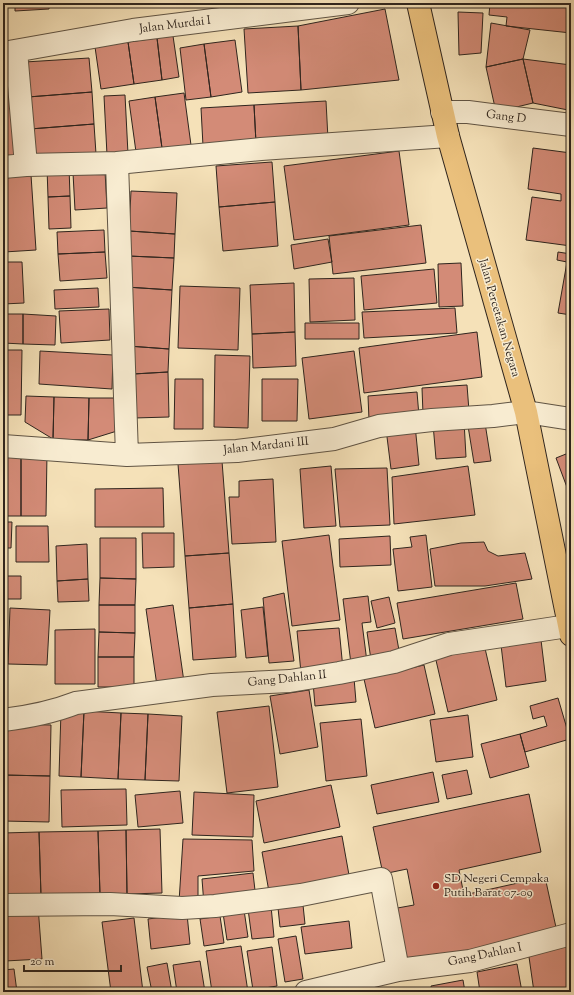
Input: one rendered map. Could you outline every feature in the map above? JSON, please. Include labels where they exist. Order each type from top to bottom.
[{"type":"main road","name":"Jalan Percetakan Negara","points":[[418,3],[448,136],[526,412],[570,630]]},
{"type":"street","name":"Jalan Murdai I","points":[[10,52],[133,30],[348,3]]},
{"type":"street","points":[[10,52],[26,166]]},
{"type":"street","name":"Gang D","points":[[442,112],[468,112],[571,125]]},
{"type":"street","points":[[3,167],[117,163],[261,149],[448,136]]},
{"type":"street","points":[[117,163],[127,455]]},
{"type":"street","name":"Jalan Mardani III","points":[[3,446],[127,455],[238,451],[334,439],[379,426],[526,412],[571,419]]},
{"type":"street","name":"Gang Dahlan II","points":[[3,720],[58,710],[76,703],[112,698],[212,685],[290,681],[394,662],[449,644],[570,630]]},
{"type":"street","points":[[3,905],[110,904],[182,908],[301,895],[381,879],[398,970]]},
{"type":"street","name":"Gang Dahlan I","points":[[306,992],[398,970],[470,961],[571,934]]},
{"type":"building","points":[[15,3],[49,3],[49,9],[15,11]]},
{"type":"building","points":[[66,3],[89,3],[66,6]]},
{"type":"building","points":[[490,3],[571,3],[571,33],[506,26],[507,17],[489,15]]},
{"type":"building","points":[[385,9],[399,80],[301,90],[298,26]]},
{"type":"building","points":[[458,12],[483,13],[481,53],[459,55]]},
{"type":"building","points":[[491,23],[530,30],[523,59],[486,67]]},
{"type":"building","points":[[298,26],[301,90],[248,93],[244,29]]},
{"type":"building","points":[[173,36],[179,77],[162,80],[157,38]]},
{"type":"building","points":[[157,38],[162,80],[134,84],[128,42]]},
{"type":"building","points":[[235,40],[242,92],[211,97],[204,44]]},
{"type":"building","points":[[128,42],[134,84],[101,89],[95,47]]},
{"type":"building","points":[[204,44],[211,97],[186,100],[180,48]]},
{"type":"building","points":[[89,58],[92,92],[28,97],[25,62]]},
{"type":"building","points":[[523,59],[571,65],[568,110],[533,103]]},
{"type":"building","points":[[523,59],[533,103],[496,112],[486,67]]},
{"type":"building","points":[[10,78],[19,161],[3,163],[3,79]]},
{"type":"building","points":[[92,92],[94,124],[30,129],[28,97]]},
{"type":"building","points":[[184,93],[191,145],[162,148],[155,97]]},
{"type":"building","points":[[125,95],[128,154],[107,155],[104,96]]},
{"type":"building","points":[[155,97],[162,148],[136,152],[129,101]]},
{"type":"building","points":[[326,101],[328,139],[256,143],[254,105]]},
{"type":"building","points":[[254,105],[256,143],[203,146],[201,108]]},
{"type":"building","points":[[94,124],[96,154],[32,158],[30,129]]},
{"type":"building","points":[[533,148],[571,153],[571,246],[526,240],[532,197],[561,201],[561,194],[528,189]]},
{"type":"building","points":[[399,151],[409,225],[294,240],[284,166]]},
{"type":"building","points":[[272,162],[275,202],[219,207],[216,166]]},
{"type":"building","points":[[69,167],[70,196],[48,197],[47,168]]},
{"type":"building","points":[[105,171],[107,208],[75,210],[73,173]]},
{"type":"building","points":[[31,175],[36,250],[4,252],[3,177]]},
{"type":"building","points":[[131,191],[177,193],[175,234],[129,231]]},
{"type":"building","points":[[70,196],[71,228],[49,229],[48,197]]},
{"type":"building","points":[[275,202],[278,246],[223,251],[219,207]]},
{"type":"building","points":[[421,225],[426,263],[333,274],[329,236]]},
{"type":"building","points":[[104,230],[105,252],[58,254],[57,232]]},
{"type":"building","points":[[129,231],[175,234],[174,258],[128,256]]},
{"type":"building","points":[[328,239],[332,262],[294,269],[291,245]]},
{"type":"building","points":[[105,252],[107,278],[60,281],[58,254]]},
{"type":"building","points":[[558,252],[571,254],[571,315],[558,313],[567,262],[557,260]]},
{"type":"building","points":[[128,256],[174,258],[172,290],[126,287]]},
{"type":"building","points":[[3,262],[22,262],[24,303],[3,304]]},
{"type":"building","points":[[461,263],[463,306],[439,307],[438,264]]},
{"type":"building","points":[[434,269],[437,303],[364,310],[361,276]]},
{"type":"building","points":[[354,278],[355,320],[310,322],[309,279]]},
{"type":"building","points":[[294,283],[295,332],[252,334],[250,285]]},
{"type":"building","points":[[180,286],[240,288],[238,350],[178,348]]},
{"type":"building","points":[[126,287],[172,290],[169,349],[128,346]]},
{"type":"building","points":[[98,288],[99,307],[55,309],[54,290]]},
{"type":"building","points":[[455,308],[457,333],[364,338],[362,312]]},
{"type":"building","points":[[109,309],[110,340],[61,343],[59,311]]},
{"type":"building","points":[[3,314],[23,314],[23,344],[3,343]]},
{"type":"building","points":[[23,314],[56,316],[55,345],[23,344]]},
{"type":"building","points":[[305,323],[359,323],[359,339],[305,339]]},
{"type":"building","points":[[295,332],[296,366],[253,368],[252,334]]},
{"type":"building","points":[[477,332],[482,377],[364,393],[359,348]]},
{"type":"building","points":[[128,346],[169,349],[168,372],[133,374]]},
{"type":"building","points":[[3,350],[22,350],[21,415],[3,415]]},
{"type":"building","points":[[40,351],[113,355],[112,389],[39,384]]},
{"type":"building","points":[[354,351],[362,412],[309,419],[302,358]]},
{"type":"building","points":[[215,355],[250,356],[248,428],[214,427]]},
{"type":"building","points":[[168,372],[169,417],[134,418],[133,374]]},
{"type":"building","points":[[175,379],[203,379],[203,429],[174,429]]},
{"type":"building","points":[[262,379],[298,379],[297,421],[262,421]]},
{"type":"building","points":[[467,385],[469,411],[423,414],[422,388]]},
{"type":"building","points":[[417,392],[419,416],[369,420],[368,396]]},
{"type":"building","points":[[26,396],[54,397],[53,439],[25,422]]},
{"type":"building","points":[[54,397],[89,398],[88,440],[53,439]]},
{"type":"building","points":[[89,398],[116,398],[117,431],[88,440]]},
{"type":"building","points":[[464,421],[466,457],[436,459],[433,424]]},
{"type":"building","points":[[485,423],[491,461],[474,463],[468,426]]},
{"type":"building","points":[[415,425],[419,465],[391,469],[386,429]]},
{"type":"building","points":[[571,452],[571,489],[568,490],[556,458]]},
{"type":"building","points":[[3,453],[21,454],[21,516],[3,516]]},
{"type":"building","points":[[47,453],[46,516],[21,516],[21,454]]},
{"type":"building","points":[[222,461],[229,553],[185,556],[178,464]]},
{"type":"building","points":[[331,466],[336,526],[304,528],[300,469]]},
{"type":"building","points":[[468,466],[475,515],[394,524],[392,477]]},
{"type":"building","points":[[387,468],[390,525],[340,527],[335,469]]},
{"type":"building","points":[[273,479],[276,542],[232,544],[229,497],[239,497],[239,481]]},
{"type":"building","points":[[163,488],[164,527],[95,527],[95,489]]},
{"type":"building","points":[[3,522],[12,522],[11,548],[3,548]]},
{"type":"building","points":[[16,526],[48,526],[49,562],[16,562]]},
{"type":"building","points":[[142,533],[174,533],[174,567],[143,568]]},
{"type":"building","points":[[329,535],[340,620],[292,626],[282,541]]},
{"type":"building","points":[[426,535],[432,587],[398,591],[393,549],[412,547],[410,537]]},
{"type":"building","points":[[390,536],[391,565],[340,567],[339,539]]},
{"type":"building","points":[[100,538],[136,538],[136,579],[100,578]]},
{"type":"building","points":[[484,542],[488,551],[498,556],[525,553],[532,579],[485,586],[435,586],[430,549],[461,543]]},
{"type":"building","points":[[87,544],[88,579],[57,581],[56,546]]},
{"type":"building","points":[[229,553],[233,604],[189,608],[185,556]]},
{"type":"building","points":[[3,576],[21,576],[21,599],[3,599]]},
{"type":"building","points":[[100,578],[136,579],[135,605],[99,605]]},
{"type":"building","points":[[88,579],[89,601],[58,602],[57,581]]},
{"type":"building","points":[[516,583],[523,619],[403,639],[397,603]]},
{"type":"building","points":[[284,593],[294,661],[269,663],[263,598]]},
{"type":"building","points":[[368,596],[371,622],[362,623],[367,662],[351,664],[343,599]]},
{"type":"building","points":[[389,597],[395,623],[377,628],[371,601]]},
{"type":"building","points":[[233,604],[236,657],[193,660],[189,608]]},
{"type":"building","points":[[99,605],[135,605],[135,633],[99,632]]},
{"type":"building","points":[[173,605],[184,682],[157,686],[146,609]]},
{"type":"building","points":[[263,607],[268,656],[246,658],[241,610]]},
{"type":"building","points":[[10,608],[50,610],[47,665],[8,664]]},
{"type":"building","points":[[339,628],[343,669],[301,673],[297,631]]},
{"type":"building","points":[[395,628],[400,656],[371,660],[367,632]]},
{"type":"building","points":[[95,629],[95,684],[55,684],[55,630]]},
{"type":"building","points":[[99,632],[135,633],[134,657],[98,657]]},
{"type":"building","points":[[541,640],[546,681],[506,687],[501,645]]},
{"type":"building","points":[[484,644],[497,700],[448,712],[435,656]]},
{"type":"building","points":[[98,657],[134,657],[134,687],[98,687]]},
{"type":"building","points":[[424,665],[435,714],[375,728],[364,679]]},
{"type":"building","points":[[354,678],[356,702],[315,706],[313,682]]},
{"type":"building","points":[[309,690],[318,747],[280,754],[270,696]]},
{"type":"building","points":[[558,698],[570,739],[525,752],[520,734],[547,726],[544,716],[533,719],[530,706]]},
{"type":"building","points":[[269,706],[278,787],[227,793],[217,712]]},
{"type":"building","points":[[61,711],[84,711],[81,777],[59,776]]},
{"type":"building","points":[[84,711],[121,713],[118,779],[81,777]]},
{"type":"building","points":[[121,713],[148,714],[145,780],[118,779]]},
{"type":"building","points":[[148,714],[182,716],[179,781],[145,780]]},
{"type":"building","points":[[468,715],[473,757],[436,762],[430,720]]},
{"type":"building","points":[[361,719],[367,776],[326,781],[320,723]]},
{"type":"building","points":[[3,724],[51,725],[50,776],[3,775]]},
{"type":"building","points":[[520,734],[529,767],[490,778],[481,744]]},
{"type":"building","points":[[467,770],[472,794],[447,799],[442,775]]},
{"type":"building","points":[[433,772],[439,802],[377,814],[371,785]]},
{"type":"building","points":[[3,775],[50,776],[49,822],[3,821]]},
{"type":"building","points":[[331,785],[340,827],[264,843],[256,801]]},
{"type":"building","points":[[126,789],[127,825],[62,827],[61,790]]},
{"type":"building","points":[[180,791],[183,823],[138,827],[135,795]]},
{"type":"building","points":[[194,792],[254,795],[253,837],[192,835]]},
{"type":"building","name":"SD Negeri Cempaka Putih Barat 07-09","points":[[529,794],[541,852],[459,870],[464,895],[545,877],[557,932],[404,964],[392,909],[414,905],[407,869],[383,874],[373,827]]},
{"type":"building","points":[[160,829],[162,893],[127,894],[126,830]]},
{"type":"building","points":[[126,830],[127,894],[100,895],[98,831]]},
{"type":"building","points":[[98,831],[100,895],[41,896],[39,832]]},
{"type":"building","points":[[39,832],[41,896],[3,898],[3,833]]},
{"type":"building","points":[[342,836],[349,875],[269,892],[262,852]]},
{"type":"building","points":[[183,839],[252,840],[254,871],[198,876],[198,904],[179,902]]},
{"type":"building","points":[[253,873],[256,899],[204,905],[202,879]]},
{"type":"building","points":[[303,905],[305,924],[280,927],[278,908]]},
{"type":"building","points":[[38,906],[42,959],[5,961],[3,909]]},
{"type":"building","points":[[271,906],[274,937],[252,939],[248,909]]},
{"type":"building","points":[[244,910],[248,937],[227,940],[223,913]]},
{"type":"building","points":[[187,914],[190,944],[151,949],[148,919]]},
{"type":"building","points":[[220,916],[224,943],[204,946],[200,919]]},
{"type":"building","points":[[134,918],[143,992],[111,992],[102,922]]},
{"type":"building","points":[[349,921],[352,948],[305,954],[301,927]]},
{"type":"building","points":[[296,936],[303,979],[285,982],[278,939]]},
{"type":"building","points":[[571,943],[571,992],[534,992],[528,950]]},
{"type":"building","points":[[241,946],[248,992],[212,992],[206,951]]},
{"type":"building","points":[[272,947],[277,986],[253,990],[247,951]]},
{"type":"building","points":[[200,961],[205,992],[177,992],[173,965]]},
{"type":"building","points":[[167,963],[172,992],[152,992],[147,967]]},
{"type":"building","points":[[517,964],[522,992],[480,992],[477,972]]},
{"type":"building","points":[[14,969],[17,992],[3,992],[3,970]]},
{"type":"building","points":[[463,980],[465,992],[432,992],[431,986]]},
{"type":"place","name":"SD Negeri Cempaka Putih Barat 07-09","points":[[436,886]]}]
